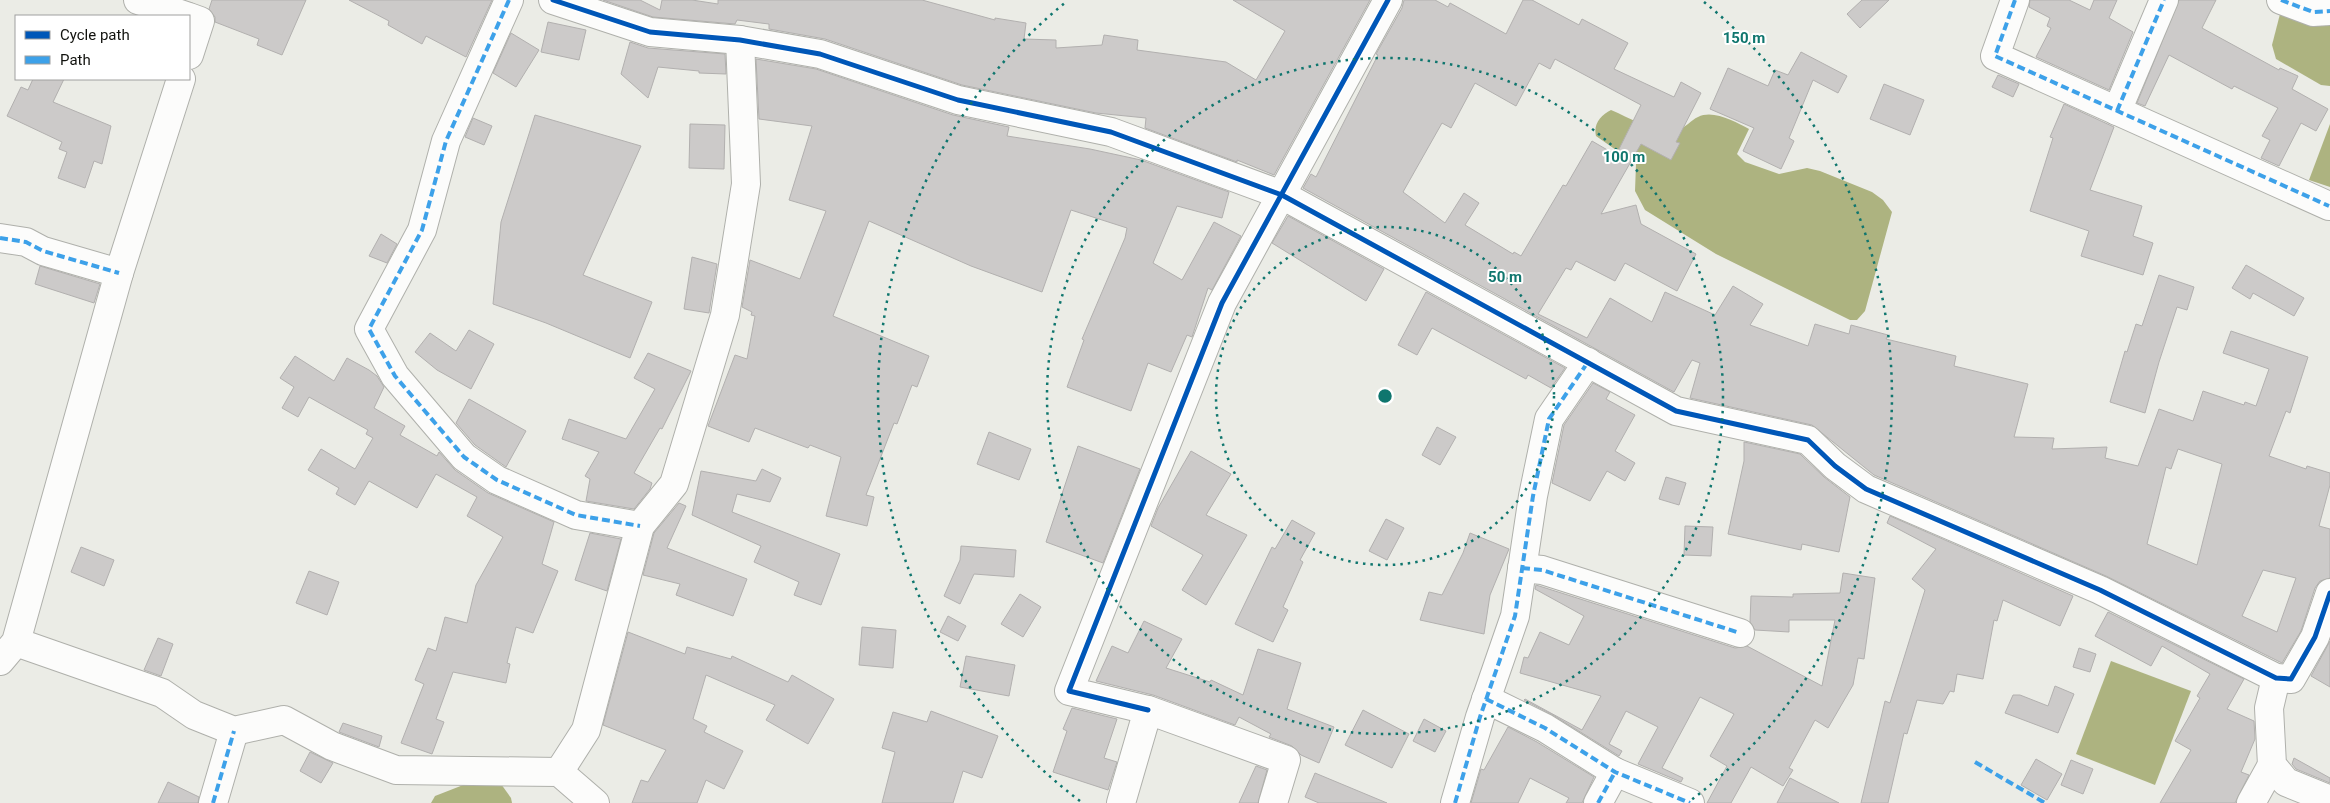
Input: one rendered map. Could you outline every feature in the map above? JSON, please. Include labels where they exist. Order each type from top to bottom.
[{"type":"street","points":[[138,0],[195,14],[190,48]]},
{"type":"street","points":[[508,0],[446,141],[422,230],[370,328],[395,376],[464,457],[498,480],[576,515],[640,526]]},
{"type":"street","points":[[553,0],[650,32],[740,40],[820,54],[958,100],[1111,132],[1282,195],[1676,411],[1808,440],[1835,466],[1866,489],[2100,590],[2276,678],[2291,678],[2315,637],[2330,593]]},
{"type":"street","points":[[1273,803],[1286,760],[1148,710],[1069,691],[1222,303],[1388,0]]},
{"type":"street","points":[[2015,0],[1996,56],[2329,206]]},
{"type":"street","points":[[2117,111],[2164,0]]},
{"type":"street","points":[[2281,0],[2313,12],[2330,11]]},
{"type":"street","points":[[559,772],[586,730],[640,526],[674,484],[725,315],[746,184],[740,40]]},
{"type":"street","points":[[181,80],[119,273],[8,651],[162,693],[194,715],[234,731],[284,720],[332,746],[396,770],[559,772],[595,803]]},
{"type":"street","points":[[0,238],[26,242],[43,251],[119,273]]},
{"type":"street","points":[[1455,803],[1486,699],[1515,616],[1533,496],[1549,419],[1588,362]]},
{"type":"street","points":[[1522,568],[1542,570],[1740,633]]},
{"type":"street","points":[[2251,803],[2272,765],[2269,708],[2276,678]]},
{"type":"street","points":[[1486,699],[1545,728],[1615,772],[1690,803]]},
{"type":"street","points":[[1121,803],[1148,710]]},
{"type":"street","points":[[212,803],[234,731]]},
{"type":"street","points":[[2272,765],[2286,782],[2330,800]]},
{"type":"street","points":[[1598,803],[1615,772]]},
{"type":"shaded area","points":[[2280,14],[2330,18],[2330,86],[2321,85],[2276,59],[2272,45]]},
{"type":"shaded area","points":[[1611,110],[1643,124],[1669,130],[1686,126],[1695,118],[1704,115],[1724,117],[1749,129],[1737,154],[1745,162],[1779,174],[1807,168],[1820,171],[1872,192],[1883,200],[1892,212],[1865,311],[1857,320],[1850,320],[1716,254],[1645,210],[1635,191],[1636,164],[1596,136],[1595,132],[1599,120]]},
{"type":"shaded area","points":[[2330,124],[2330,187],[2309,180]]},
{"type":"shaded area","points":[[2111,661],[2191,691],[2155,785],[2076,754]]},
{"type":"shaded area","points":[[476,780],[501,784],[511,798],[512,803],[431,803],[435,796]]},
{"type":"building","points":[[212,0],[306,0],[282,55],[257,45],[259,39],[215,22],[215,17],[209,9]]},
{"type":"building","points":[[349,0],[492,0],[466,57],[426,36],[422,44],[388,25],[389,21]]},
{"type":"building","points":[[603,0],[640,0],[660,10],[662,0],[692,0],[718,4],[718,0],[922,0],[995,20],[995,18],[1026,23],[1024,39],[1056,40],[1056,48],[1102,45],[1104,35],[1138,40],[1137,50],[1226,62],[1256,80],[1285,31],[1233,0],[1370,0],[1274,175],[1145,128],[1146,118],[1096,113],[962,85],[825,39],[769,29],[769,24],[737,20],[735,24],[653,17]]},
{"type":"building","points":[[1404,0],[1435,0],[1448,7],[1450,3],[1506,34],[1523,0],[1532,0],[1579,25],[1582,19],[1628,43],[1614,69],[1674,97],[1681,82],[1701,93],[1676,142],[1680,143],[1671,160],[1641,144],[1601,214],[1636,205],[1641,224],[1696,254],[1677,291],[1625,263],[1615,281],[1576,261],[1571,270],[1566,268],[1538,314],[1587,338],[1610,298],[1652,322],[1665,292],[1715,315],[1733,286],[1763,304],[1750,325],[1808,346],[1815,324],[1849,334],[1851,325],[1888,335],[1886,339],[1956,356],[1954,366],[2028,384],[2014,437],[2054,438],[2052,449],[2107,447],[2105,458],[2138,466],[2159,409],[2193,421],[2203,391],[2244,405],[2245,402],[2256,406],[2269,369],[2223,353],[2231,331],[2308,357],[2290,413],[2286,411],[2269,456],[2306,469],[2307,466],[2330,473],[2330,485],[2319,526],[2330,529],[2330,578],[2320,581],[2315,588],[2301,631],[2282,663],[2106,576],[1874,475],[1812,425],[1690,398],[1700,363],[1692,360],[1674,392],[1303,188],[1311,174],[1316,177],[1378,55],[1376,54],[1402,8]],"holes":[[[1555,59],[1641,105],[1616,155],[1592,141],[1566,186],[1563,185],[1521,256],[1514,252],[1513,254],[1465,225],[1479,203],[1464,193],[1445,223],[1403,192],[1442,123],[1451,128],[1475,83],[1516,106],[1539,63],[1550,69]],[[2178,449],[2222,464],[2197,565],[2147,544],[2166,467],[2171,469]],[[2263,570],[2296,578],[2277,632],[2242,616]]]},
{"type":"building","points":[[1862,0],[1889,0],[1860,28],[1847,14]]},
{"type":"building","points":[[2030,0],[2069,0],[2090,10],[2094,0],[2117,0],[2109,18],[2133,32],[2109,90],[2036,57],[2051,28],[2047,26],[2050,18],[2029,7]]},
{"type":"building","points":[[2179,0],[2216,0],[2202,28],[2279,70],[2280,68],[2298,76],[2292,89],[2328,109],[2316,131],[2301,123],[2279,166],[2261,158],[2270,140],[2262,136],[2278,108],[2234,86],[2232,89],[2169,55],[2145,106],[2137,103]]},
{"type":"building","points":[[548,22],[586,30],[579,60],[541,52]]},
{"type":"building","points":[[511,33],[539,50],[516,87],[493,73]]},
{"type":"building","points":[[630,42],[648,48],[725,54],[726,74],[699,73],[699,71],[658,67],[648,98],[621,74]]},
{"type":"building","points":[[1801,52],[1847,76],[1838,93],[1813,80],[1789,138],[1794,141],[1781,169],[1743,151],[1754,128],[1710,109],[1728,68],[1768,86],[1775,70],[1788,75]]},
{"type":"building","points":[[756,59],[816,69],[953,115],[1009,127],[1007,136],[1090,149],[1141,160],[1229,192],[1222,218],[1177,206],[1153,263],[1182,280],[1214,222],[1241,236],[1212,290],[1208,288],[1192,337],[1187,335],[1171,372],[1148,363],[1131,411],[1067,387],[1084,340],[1082,339],[1125,238],[1127,228],[1071,210],[1042,292],[971,266],[869,221],[833,316],[929,356],[917,387],[912,385],[897,424],[894,423],[866,495],[874,497],[867,526],[826,516],[841,457],[810,445],[808,448],[755,428],[749,442],[708,426],[735,355],[747,359],[755,316],[751,315],[752,312],[742,307],[750,260],[800,279],[826,211],[789,200],[812,126],[759,119]]},
{"type":"building","points":[[1998,75],[2019,84],[2013,97],[1992,87]]},
{"type":"building","points":[[33,80],[64,80],[53,102],[111,126],[102,164],[94,161],[85,188],[58,178],[67,152],[59,149],[62,142],[7,116],[21,87],[28,90]]},
{"type":"building","points":[[1884,84],[1924,100],[1910,135],[1870,119]]},
{"type":"building","points":[[2064,104],[2114,127],[2090,190],[2142,206],[2133,236],[2153,243],[2143,275],[2081,256],[2089,231],[2030,211],[2053,138],[2050,137]]},
{"type":"building","points":[[535,115],[641,146],[583,275],[652,302],[630,358],[546,323],[493,304],[501,222]]},
{"type":"building","points":[[473,118],[492,126],[484,145],[465,137]]},
{"type":"building","points":[[690,124],[725,125],[724,169],[689,168]]},
{"type":"building","points":[[1288,216],[1384,269],[1366,301],[1272,243]]},
{"type":"building","points":[[381,234],[397,244],[387,263],[369,256]]},
{"type":"building","points":[[692,257],[717,264],[709,313],[684,309]]},
{"type":"building","points":[[2246,265],[2304,298],[2294,316],[2253,293],[2250,299],[2232,288]]},
{"type":"building","points":[[40,266],[100,284],[94,303],[35,284]]},
{"type":"building","points":[[2159,275],[2194,287],[2187,310],[2177,307],[2145,413],[2110,402],[2125,351],[2127,352],[2136,324],[2142,326]]},
{"type":"building","points":[[1426,292],[1565,368],[1551,388],[1528,375],[1526,379],[1432,328],[1417,355],[1398,345]]},
{"type":"building","points":[[469,330],[494,344],[471,389],[437,370],[415,352],[430,333],[456,351]]},
{"type":"building","points":[[648,353],[691,371],[662,429],[660,428],[634,473],[652,483],[650,489],[634,509],[586,501],[590,479],[585,476],[599,452],[562,439],[569,419],[626,439],[655,389],[634,378]]},
{"type":"building","points":[[295,356],[334,381],[347,358],[369,370],[377,376],[384,387],[374,408],[405,426],[400,435],[437,456],[439,452],[455,470],[488,493],[554,522],[542,564],[558,571],[533,633],[516,627],[507,663],[510,664],[506,683],[453,672],[436,719],[444,722],[432,754],[401,743],[424,684],[415,680],[428,648],[436,651],[445,617],[467,623],[476,585],[503,537],[467,516],[477,497],[436,474],[417,508],[369,481],[355,505],[336,494],[339,488],[308,470],[321,449],[355,469],[373,438],[366,434],[368,430],[309,397],[298,417],[282,408],[294,387],[280,378]]},
{"type":"building","points":[[1593,383],[1610,392],[1606,399],[1635,415],[1615,451],[1635,463],[1625,481],[1607,471],[1590,501],[1552,483],[1564,425]]},
{"type":"building","points":[[469,399],[526,431],[506,467],[475,445],[456,423]]},
{"type":"building","points":[[1437,427],[1456,437],[1440,465],[1422,455]]},
{"type":"building","points":[[989,432],[1031,449],[1019,480],[977,464]]},
{"type":"building","points":[[1744,442],[1800,454],[1824,477],[1850,497],[1839,552],[1802,544],[1801,550],[1728,534],[1744,461]]},
{"type":"building","points":[[1078,446],[1140,469],[1103,563],[1046,542]]},
{"type":"building","points":[[1191,451],[1231,474],[1206,515],[1247,535],[1206,605],[1182,590],[1203,555],[1151,526],[1158,508]]},
{"type":"building","points":[[762,469],[781,478],[770,502],[737,494],[732,512],[840,554],[821,605],[794,595],[799,582],[754,562],[761,546],[692,515],[701,471],[756,481]]},
{"type":"building","points":[[1666,477],[1686,483],[1679,505],[1659,499]]},
{"type":"building","points":[[679,503],[686,506],[667,548],[747,579],[733,616],[676,595],[680,584],[643,575],[654,533]]},
{"type":"building","points":[[1890,516],[2073,596],[2060,626],[2003,600],[1997,621],[1994,620],[1983,679],[1957,674],[1954,692],[1950,691],[1943,704],[1917,700],[1907,734],[1904,733],[1888,803],[1861,803],[1885,701],[1890,703],[1925,590],[1912,579],[1936,549],[1887,523]]},
{"type":"building","points":[[1386,519],[1404,528],[1387,560],[1369,551]]},
{"type":"building","points":[[1292,520],[1315,533],[1300,560],[1303,562],[1283,607],[1288,610],[1273,642],[1235,624],[1272,547],[1275,549]]},
{"type":"building","points":[[1685,526],[1713,527],[1711,556],[1684,555]]},
{"type":"building","points":[[590,533],[621,539],[607,591],[575,580]]},
{"type":"building","points":[[1470,533],[1509,549],[1490,595],[1484,634],[1420,620],[1429,592],[1442,595],[1463,553]]},
{"type":"building","points":[[961,546],[1016,550],[1014,577],[974,574],[960,604],[944,596],[960,560]]},
{"type":"building","points":[[81,547],[114,560],[104,586],[71,572]]},
{"type":"building","points":[[309,571],[339,582],[327,615],[296,603]]},
{"type":"building","points":[[1843,573],[1875,578],[1864,659],[1858,658],[1853,685],[1828,728],[1815,720],[1789,768],[1793,770],[1783,786],[1751,767],[1731,803],[1707,803],[1727,766],[1710,756],[1734,714],[1700,697],[1662,768],[1683,778],[1681,782],[1638,764],[1658,727],[1626,711],[1609,744],[1622,751],[1619,756],[1553,715],[1524,700],[1525,699],[1582,730],[1601,696],[1520,673],[1524,657],[1528,658],[1540,632],[1569,645],[1584,616],[1535,589],[1536,585],[1735,648],[1747,646],[1822,686],[1835,620],[1789,620],[1789,632],[1755,630],[1750,622],[1751,596],[1793,597],[1793,594],[1840,593]]},
{"type":"building","points":[[1020,594],[1041,607],[1023,637],[1001,624]]},
{"type":"building","points":[[2108,612],[2244,679],[2227,709],[2254,721],[2255,739],[2241,772],[2249,775],[2235,803],[2160,803],[2191,750],[2175,741],[2200,698],[2197,696],[2210,674],[2162,646],[2151,666],[2095,636]]},
{"type":"building","points":[[948,616],[966,626],[958,641],[940,632]]},
{"type":"building","points":[[1144,621],[1182,639],[1166,668],[1210,682],[1211,680],[1243,695],[1258,649],[1301,663],[1287,709],[1334,727],[1319,763],[1301,755],[1292,746],[1269,737],[1271,734],[1239,717],[1235,725],[1153,695],[1096,681],[1112,646],[1128,653]]},
{"type":"building","points":[[862,627],[896,630],[893,668],[859,665]]},
{"type":"building","points":[[628,632],[685,654],[687,647],[731,659],[732,656],[788,682],[792,675],[834,699],[808,744],[766,720],[775,705],[706,675],[693,719],[707,726],[704,732],[743,751],[724,789],[706,780],[697,803],[632,803],[641,780],[648,782],[666,750],[603,725]]},
{"type":"building","points":[[158,638],[173,644],[161,676],[144,670]]},
{"type":"building","points":[[2330,641],[2330,687],[2311,676]]},
{"type":"building","points":[[2079,648],[2096,654],[2090,672],[2073,667]]},
{"type":"building","points":[[966,656],[1015,665],[1009,696],[960,687]]},
{"type":"building","points":[[2055,686],[2074,694],[2058,733],[2005,713],[2013,695],[2020,695],[2048,706]]},
{"type":"building","points":[[1072,708],[1117,719],[1104,758],[1117,762],[1108,790],[1053,772],[1067,731],[1063,729]]},
{"type":"building","points":[[1363,710],[1409,734],[1392,768],[1345,745]]},
{"type":"building","points":[[931,711],[998,736],[982,778],[963,771],[953,803],[882,803],[895,752],[882,748],[893,712],[927,722]]},
{"type":"building","points":[[1424,719],[1446,731],[1435,752],[1413,741]]},
{"type":"building","points":[[343,723],[382,736],[379,747],[339,732]]},
{"type":"building","points":[[1508,727],[1537,742],[1594,777],[1582,803],[1566,803],[1569,798],[1530,778],[1518,803],[1471,803],[1481,769],[1484,770]]},
{"type":"building","points":[[310,752],[333,763],[321,783],[300,771]]},
{"type":"building","points":[[2294,758],[2330,778],[2330,783],[2296,769],[2292,764]]},
{"type":"building","points":[[2036,759],[2062,774],[2047,800],[2021,785]]},
{"type":"building","points":[[2071,760],[2093,769],[2083,794],[2061,785]]},
{"type":"building","points":[[1256,766],[1267,770],[1258,803],[1239,803]]},
{"type":"building","points":[[1315,773],[1387,803],[1319,803],[1305,797]]},
{"type":"building","points":[[1790,778],[1839,803],[1777,803]]},
{"type":"building","points":[[168,782],[199,797],[198,803],[158,803]]},
{"type":"marked path","points":[[509,0],[446,141],[422,230],[369,329],[395,376],[464,457],[497,480],[576,515],[640,526]]},
{"type":"marked path","points":[[2015,0],[1995,56],[2329,206]]},
{"type":"marked path","points":[[2117,111],[2164,0]]},
{"type":"marked path","points":[[2281,0],[2313,12],[2330,11]]},
{"type":"marked path","points":[[0,238],[26,242],[43,251],[119,273]]},
{"type":"marked path","points":[[1455,803],[1480,717],[1515,616],[1533,496],[1549,419],[1588,362]]},
{"type":"marked path","points":[[1522,568],[1542,570],[1740,633]]},
{"type":"marked path","points":[[1486,699],[1545,728],[1615,772],[1690,803]]},
{"type":"marked path","points":[[213,803],[234,731]]},
{"type":"marked path","points":[[1975,762],[2045,803]]},
{"type":"marked path","points":[[1598,803],[1615,772]]},
{"type":"cycle path","points":[[553,0],[650,32],[740,40],[820,54],[958,100],[1111,132],[1282,195],[1676,411],[1808,440],[1835,466],[1866,489],[2100,590],[2276,678],[2291,679],[2315,637],[2330,593]]},
{"type":"cycle path","points":[[1148,710],[1069,691],[1222,303],[1388,0]]}]
